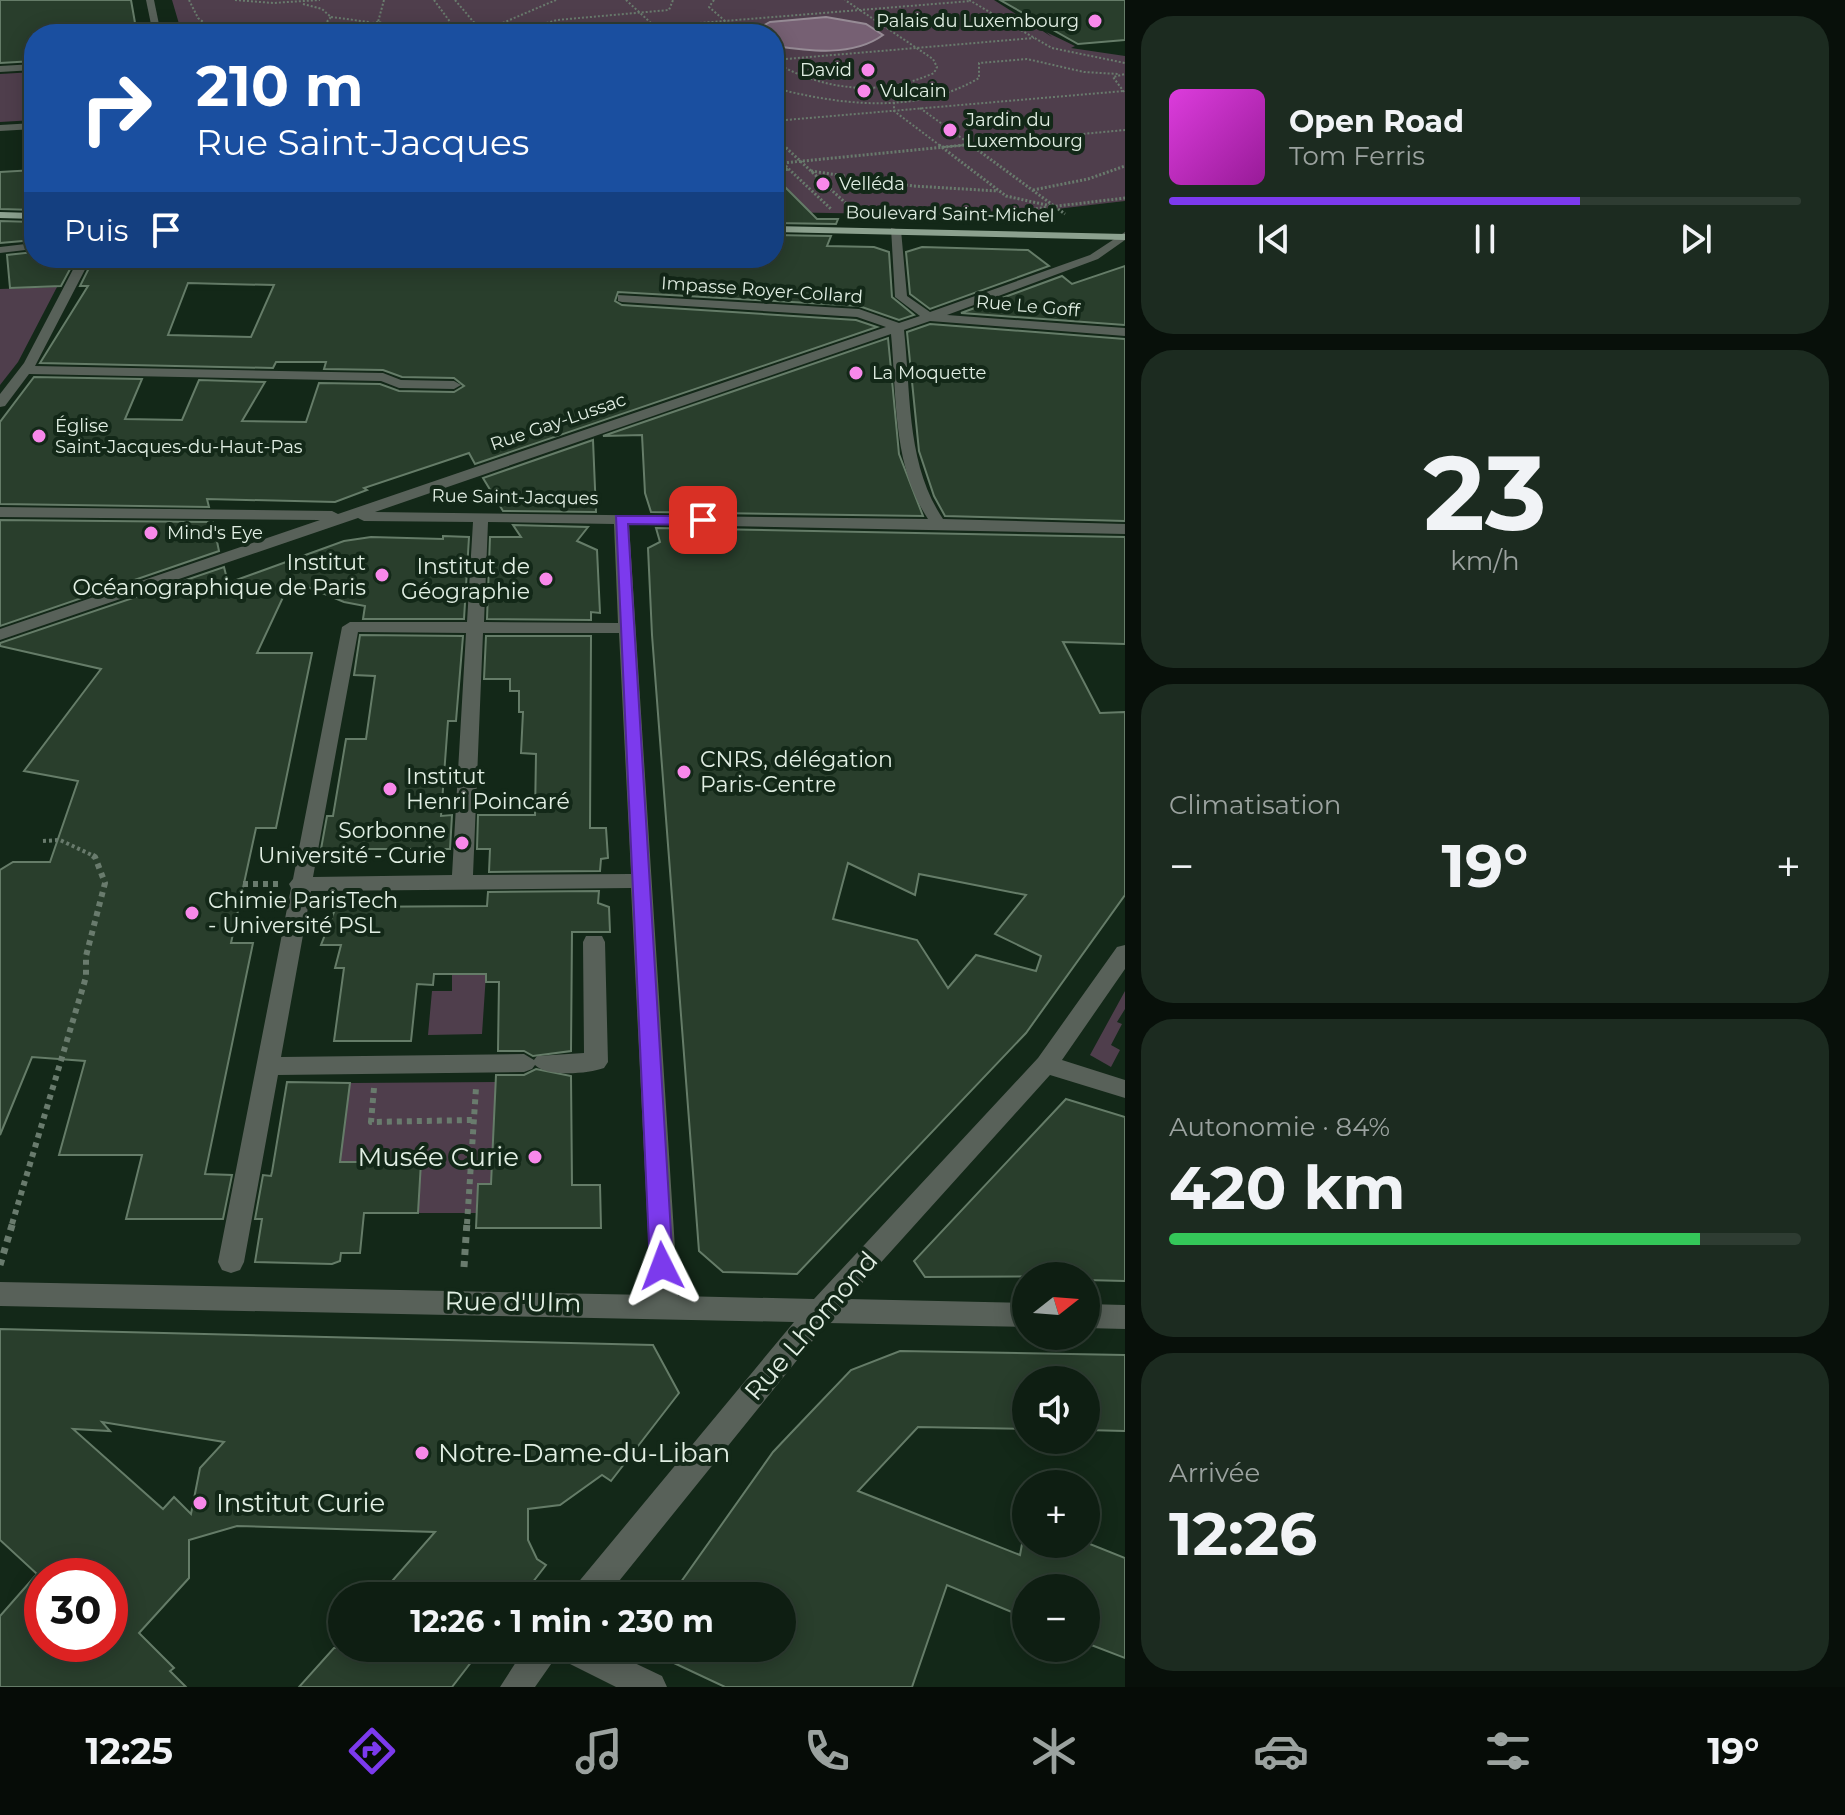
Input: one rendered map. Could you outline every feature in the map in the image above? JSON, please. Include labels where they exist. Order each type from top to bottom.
[{"type":"main road","points":[[0,215],[24,216]]},
{"type":"main road","name":"Boulevard Saint-Michel","points":[[784,229],[1124,236]]},
{"type":"street","points":[[150,0],[156,24]]},
{"type":"street","points":[[0,69],[24,68]]},
{"type":"street","points":[[0,128],[24,127]]},
{"type":"street","points":[[895,230],[901,297],[929,317]]},
{"type":"street","name":"Rue Gay-Lussac","points":[[0,635],[929,317],[1094,257],[1124,236]]},
{"type":"street","points":[[0,250],[24,247]]},
{"type":"street","points":[[0,403],[26,370],[80,268]]},
{"type":"street","name":"Impasse Royer-Collard","points":[[622,298],[859,313],[897,327]]},
{"type":"street","name":"Rue Le Goff","points":[[929,317],[1125,332]]},
{"type":"street","points":[[897,327],[911,464],[931,515],[939,524]]},
{"type":"street","points":[[26,370],[383,377],[399,384],[454,385]]},
{"type":"street","name":"Rue Saint-Jacques","points":[[0,512],[481,516],[1125,529]]},
{"type":"street","points":[[462,883],[481,516]]},
{"type":"street","points":[[621,519],[665,1305]]},
{"type":"street","points":[[0,649],[76,622],[116,597]]},
{"type":"street","points":[[231,1262],[299,884],[350,627],[626,628]]},
{"type":"street","points":[[299,884],[640,881]]},
{"type":"street","points":[[267,1066],[596,1062],[594,942]]},
{"type":"street","name":"Rue Lhomond","points":[[598,1582],[821,1310],[1046,1064],[1125,953]]},
{"type":"street","points":[[1046,1064],[1125,1089]]},
{"type":"street","name":"Rue d'Ulm","points":[[0,1294],[665,1305],[1012,1315]]},
{"type":"street","points":[[1100,1316],[1125,1317]]},
{"type":"street","points":[[516,1687],[534,1662]]},
{"type":"street","points":[[598,1662],[651,1687]]},
{"type":"path","points":[[189,0],[198,18],[206,24]]},
{"type":"path","points":[[235,0],[298,3],[320,0]]},
{"type":"path","points":[[378,22],[384,0]]},
{"type":"path","points":[[434,0],[452,24]]},
{"type":"path","points":[[455,0],[475,24]]},
{"type":"path","points":[[505,24],[556,0]]},
{"type":"path","points":[[626,0],[652,24]]},
{"type":"path","points":[[543,24],[557,20],[669,10],[673,0]]},
{"type":"path","points":[[714,0],[709,7],[728,24]]},
{"type":"path","points":[[784,67],[803,78],[822,83],[890,87],[922,80],[934,73],[937,67],[933,59],[845,0]]},
{"type":"path","points":[[667,24],[970,1],[1034,38],[1071,55],[1125,64]]},
{"type":"path","points":[[298,3],[322,9],[331,17],[389,24]]},
{"type":"path","points":[[328,24],[331,17]]},
{"type":"path","points":[[367,24],[378,22]]},
{"type":"path","points":[[784,60],[1034,38]]},
{"type":"path","points":[[784,90],[833,100],[910,101],[970,86],[979,78],[979,63],[1027,59],[1084,72],[1125,74]]},
{"type":"path","points":[[1118,74],[1113,77],[1124,92]]},
{"type":"path","points":[[890,87],[1061,211]]},
{"type":"path","points":[[784,120],[1124,92]]},
{"type":"path","points":[[894,111],[894,97],[900,94]]},
{"type":"path","points":[[894,111],[1006,196],[1056,208]]},
{"type":"path","points":[[784,163],[1125,130]]},
{"type":"path","points":[[784,146],[852,209]]},
{"type":"path","points":[[784,164],[835,213]]},
{"type":"path","points":[[1032,190],[1088,179],[1125,166]]},
{"type":"path","points":[[784,170],[789,169]]},
{"type":"path","points":[[811,171],[913,186],[999,191]]},
{"type":"path","points":[[1005,212],[1125,198]]},
{"type":"path","points":[[831,209],[864,210]]},
{"type":"path","points":[[0,1265],[86,977],[86,956],[105,883],[95,857],[60,840],[43,841]]},
{"type":"path","points":[[243,884],[264,884]]},
{"type":"path","points":[[464,1267],[476,1065]]},
{"type":"path","points":[[374,1083],[371,1122],[473,1120]]},
{"type":"shaded area","name":"Jardin du Luxembourg","points":[[172,0],[994,0],[1052,37],[1046,32],[1075,46],[1071,48],[1125,56],[1125,201],[998,216],[784,212],[784,24],[179,24]]},
{"type":"shaded area","points":[[826,17],[866,24],[883,35],[858,47],[816,51],[784,47],[784,24],[766,24]]},
{"type":"shaded area","points":[[24,73],[24,121],[0,122],[0,74]]},
{"type":"shaded area","points":[[57,287],[18,362],[0,385],[0,289]]},
{"type":"shaded area","points":[[452,974],[486,974],[482,1034],[428,1035],[432,991],[452,991]]},
{"type":"shaded area","points":[[1125,991],[1125,1009],[1117,1022],[1122,1024],[1111,1045],[1120,1050],[1111,1067],[1090,1055]]},
{"type":"shaded area","points":[[496,1082],[491,1184],[478,1184],[476,1213],[418,1213],[421,1162],[340,1162],[350,1083]]},
{"type":"building","points":[[0,0],[131,0],[135,24],[24,24],[24,62],[0,63]]},
{"type":"building","name":"Palais du Luxembourg","points":[[1000,0],[1125,0],[1125,40],[1078,44]]},
{"type":"building","points":[[24,171],[24,210],[0,209],[0,172]]},
{"type":"building","points":[[784,186],[817,219],[838,219],[836,224],[784,223]]},
{"type":"building","points":[[0,221],[24,222],[24,241],[0,243]]},
{"type":"building","points":[[784,235],[831,236],[827,246],[874,247],[889,252],[892,297],[914,315],[899,320],[859,306],[618,292],[615,301],[622,305],[856,320],[877,327],[475,464],[469,453],[364,488],[367,490],[335,502],[207,499],[209,507],[0,504],[0,422],[34,377],[142,379],[125,419],[182,420],[199,380],[265,382],[242,421],[306,422],[319,383],[380,384],[399,391],[454,392],[464,386],[454,378],[402,377],[383,370],[324,369],[326,362],[276,362],[273,368],[40,363],[88,286],[80,286],[89,268],[784,268]],"holes":[[[188,283],[274,285],[251,337],[168,335]]]},
{"type":"building","points":[[922,247],[1028,250],[1049,266],[930,309],[910,294],[906,252]]},
{"type":"building","points":[[24,253],[24,268],[71,268],[61,286],[10,288],[7,255]]},
{"type":"building","points":[[1125,266],[1125,325],[961,313],[1062,276],[1072,284]]},
{"type":"building","points":[[930,324],[1125,339],[1125,521],[945,516],[934,496],[919,451],[907,332]]},
{"type":"building","points":[[888,338],[899,454],[923,516],[651,512],[645,493],[642,435],[603,436]]},
{"type":"building","points":[[593,440],[596,512],[503,511],[483,478]]},
{"type":"building","points":[[0,520],[213,522],[219,551],[0,626]]},
{"type":"building","name":"Institut de Géographie","points":[[513,525],[588,527],[577,541],[597,550],[600,613],[591,612],[591,620],[487,619],[490,537],[521,537]]},
{"type":"building","points":[[656,528],[1125,537],[1125,644],[1063,642],[1100,713],[1125,712],[1125,895],[1026,1033],[797,1274],[723,1272],[699,1251],[652,635],[648,548],[660,542]],"holes":[[[848,863],[915,895],[919,874],[1026,895],[995,934],[1041,956],[1036,971],[976,955],[948,988],[917,940],[833,919]]]},
{"type":"building","name":"Chimie ParisTech - Université PSL","points":[[443,536],[469,537],[464,619],[363,619],[365,606],[344,602],[291,580],[257,653],[312,653],[276,828],[256,828],[231,943],[253,943],[205,1174],[232,1175],[223,1219],[126,1219],[142,1155],[59,1155],[85,1061],[32,1057],[0,1135],[0,870],[13,862],[50,862],[78,781],[24,771],[101,669],[0,646],[0,643],[224,567],[228,583],[344,541],[371,537],[443,539]]},
{"type":"building","points":[[360,635],[463,636],[456,721],[448,721],[441,816],[452,815],[450,849],[321,849],[327,816],[333,816],[346,739],[366,739],[375,676],[354,675]]},
{"type":"building","points":[[486,636],[591,636],[590,828],[606,828],[608,858],[601,859],[600,871],[489,872],[490,849],[477,849],[478,815],[535,815],[536,754],[521,753],[523,712],[519,712],[519,691],[510,691],[510,679],[484,679]]},
{"type":"building","points":[[599,891],[598,903],[609,907],[610,932],[572,932],[571,1051],[533,1056],[524,1051],[498,1051],[499,982],[486,982],[486,974],[434,974],[433,985],[417,984],[411,1041],[334,1041],[344,968],[335,968],[341,945],[321,945],[336,907],[487,906],[488,892]]},
{"type":"building","points":[[536,1069],[571,1076],[572,1185],[600,1185],[601,1228],[476,1228],[478,1184],[491,1184],[496,1075],[524,1075]]},
{"type":"building","points":[[287,1082],[350,1083],[340,1162],[421,1162],[418,1213],[364,1213],[360,1253],[341,1253],[340,1261],[332,1264],[255,1262],[262,1219],[255,1219],[263,1175],[271,1176],[272,1172]]},
{"type":"building","points":[[1066,1099],[1125,1117],[1125,1281],[1100,1280],[1100,1262],[1012,1262],[1012,1276],[925,1277],[914,1261]]},
{"type":"building","points":[[0,1329],[653,1345],[679,1393],[611,1481],[602,1475],[560,1505],[528,1509],[528,1540],[537,1559],[546,1565],[533,1582],[391,1582],[435,1532],[237,1526],[189,1540],[189,1578],[139,1633],[174,1668],[170,1671],[186,1687],[0,1687],[0,1616],[24,1589],[24,1662],[128,1662],[128,1558],[24,1558],[24,1562],[0,1540]],"holes":[[[102,1422],[224,1442],[200,1468],[191,1514],[174,1497],[163,1509],[73,1429],[110,1431]]]},
{"type":"building","points":[[900,1351],[1125,1355],[1125,1431],[1100,1430],[1100,1366],[1012,1366],[1012,1429],[918,1427],[858,1491],[1012,1552],[1012,1558],[1100,1558],[1100,1548],[1125,1558],[1125,1658],[1100,1648],[1100,1574],[1012,1574],[1012,1612],[947,1585],[912,1687],[725,1687],[672,1662],[796,1662],[796,1582],[681,1582],[773,1452],[851,1370]]},
{"type":"building","points":[[328,1655],[328,1662],[471,1662],[452,1687],[299,1687]]},
{"type":"place","name":"Palais du Luxembourg","points":[[1095,21]]},
{"type":"place","name":"David","points":[[868,70]]},
{"type":"place","name":"Vulcain","points":[[864,91]]},
{"type":"place","name":"Jardin du Luxembourg","points":[[950,130]]},
{"type":"place","name":"Velléda","points":[[823,184]]},
{"type":"place","name":"La Moquette","points":[[856,373]]},
{"type":"place","name":"Église Saint-Jacques-du-Haut-Pas","points":[[39,436]]},
{"type":"place","name":"Mind's Eye","points":[[151,533]]},
{"type":"place","name":"Institut Océanographique de Paris","points":[[382,575]]},
{"type":"place","name":"Institut de Géographie","points":[[546,579]]},
{"type":"place","name":"CNRS, délégation Paris-Centre","points":[[684,772]]},
{"type":"place","name":"Institut Henri Poincaré","points":[[390,789]]},
{"type":"place","name":"Sorbonne Université - Curie","points":[[462,843]]},
{"type":"place","name":"Chimie ParisTech - Université PSL","points":[[192,913]]},
{"type":"place","name":"Musée Curie","points":[[535,1157]]},
{"type":"place","name":"Notre-Dame-du-Liban","points":[[422,1453]]},
{"type":"place","name":"Institut Curie","points":[[200,1503]]},
{"type":"route","points":[[662,1266],[621,519],[703,520]]}]
